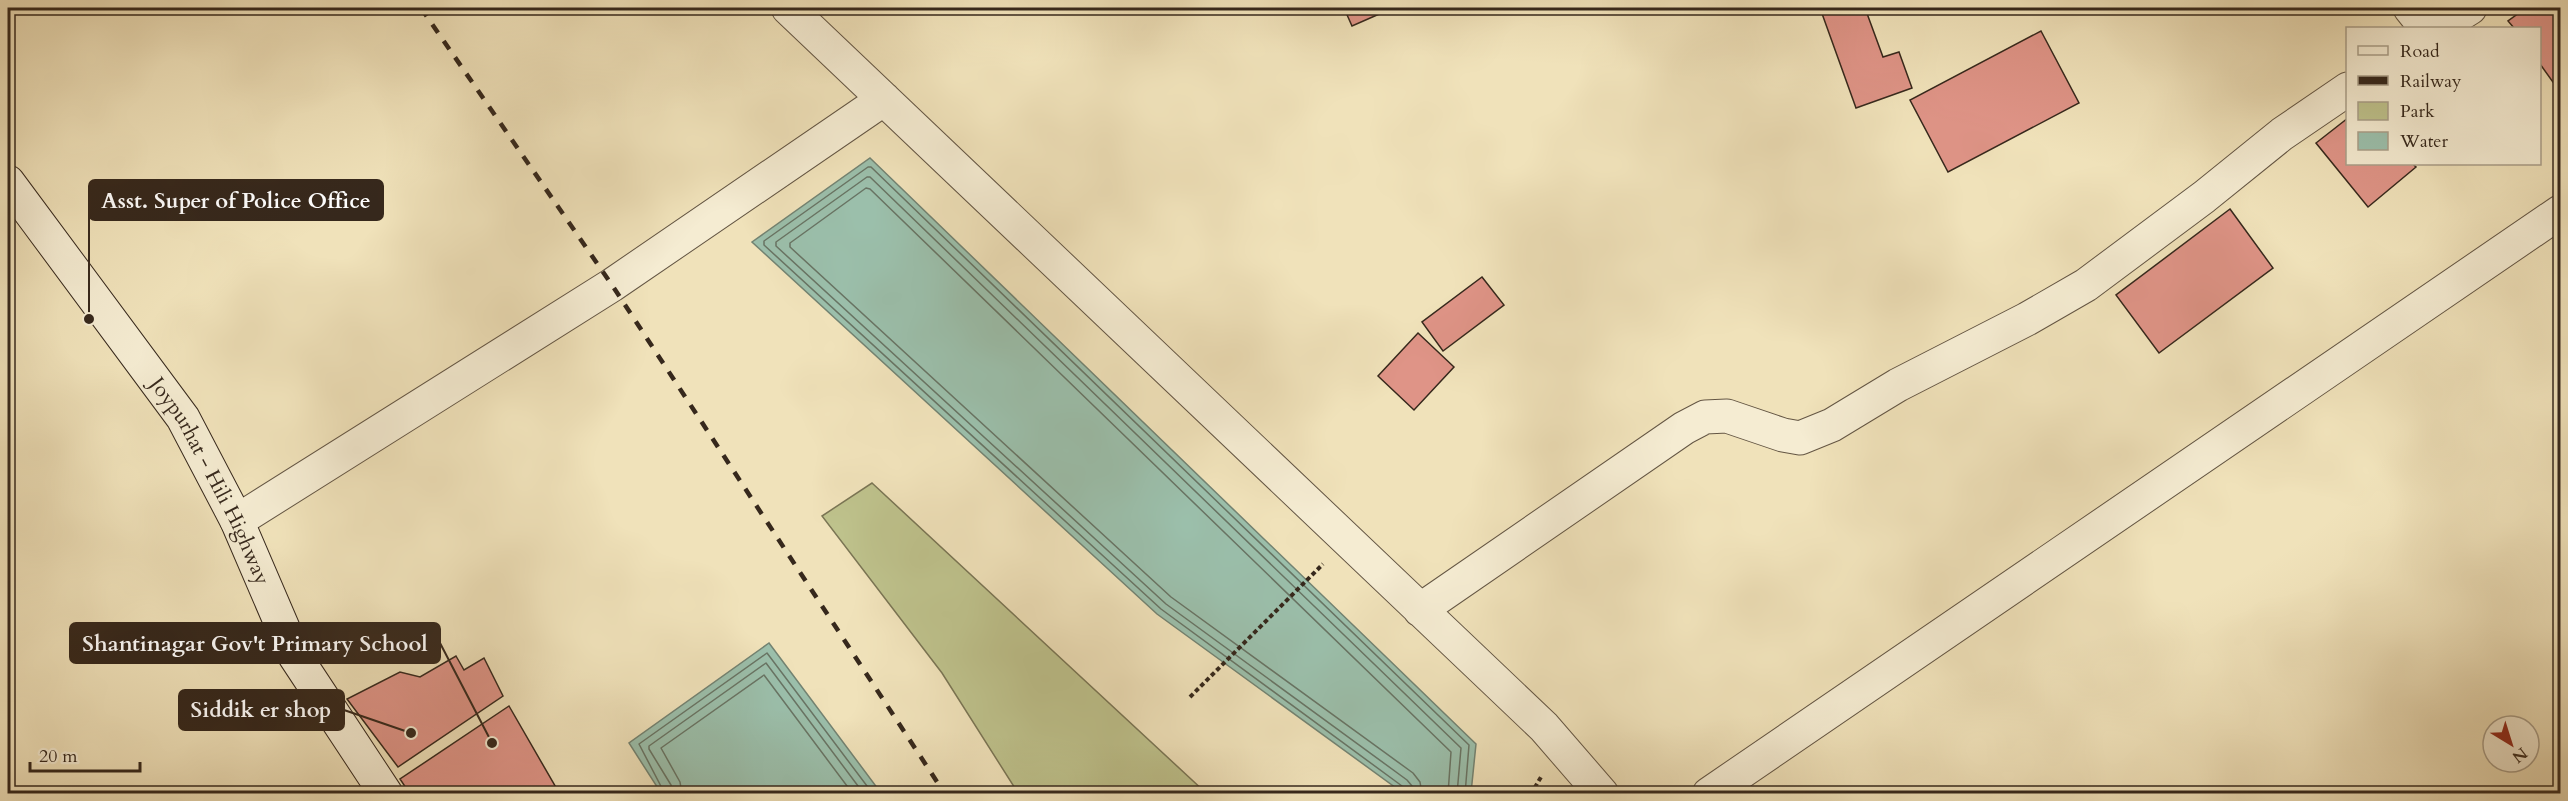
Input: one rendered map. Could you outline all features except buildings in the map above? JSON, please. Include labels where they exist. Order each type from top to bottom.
[{"type":"street","points":[[788,8],[1544,727],[1602,794]]},
{"type":"street","points":[[2410,8],[2425,27]]},
{"type":"street","points":[[2440,27],[2470,8]]},
{"type":"street","points":[[1420,610],[1684,428],[1705,417],[1727,417],[1783,435],[1800,438],[1833,425],[1898,385],[2026,319],[2086,285],[2205,197],[2282,134],[2346,90]]},
{"type":"street","points":[[237,521],[612,285],[884,99]]},
{"type":"street","name":"Joypurhat - Hili Highway","points":[[8,182],[183,418],[237,521],[295,656],[386,794]]},
{"type":"street","points":[[1710,794],[2560,212]]},
{"type":"path","points":[[1190,697],[1347,540]]},
{"type":"green space","points":[[872,483],[1206,793],[1018,793],[942,673],[822,516]]},
{"type":"water","points":[[870,158],[1476,744],[1471,793],[1403,793],[1157,614],[752,242]]},
{"type":"water","points":[[769,643],[881,793],[661,793],[629,743]]},
{"type":"railway","points":[[421,8],[612,285],[945,794]]},
{"type":"place","name":"Asst. Super of Police Office","points":[[89,319]]},
{"type":"place","name":"Siddik er shop","points":[[411,733]]},
{"type":"place","name":"Shantinagar Gov't Primary School","points":[[492,743]]}]
